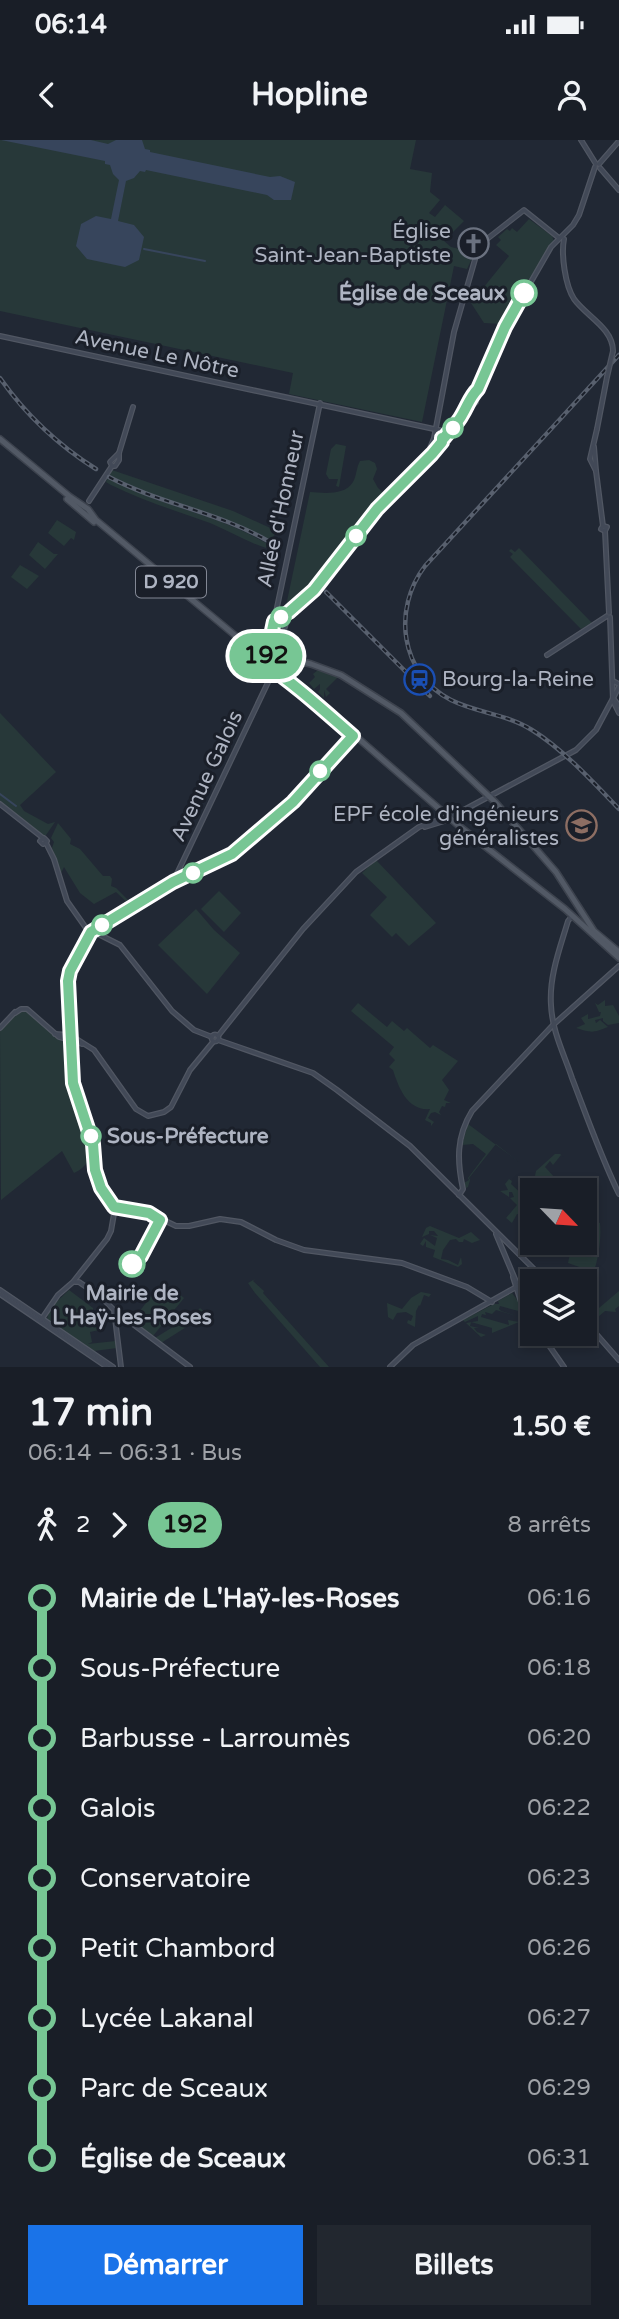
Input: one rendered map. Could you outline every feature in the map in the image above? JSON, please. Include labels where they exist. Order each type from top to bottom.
[{"type":"main road","points":[[581,140],[597,167],[619,190]]},
{"type":"main road","points":[[274,621],[314,590],[377,509],[423,462],[463,414],[475,396],[505,327],[550,252],[573,225],[582,209],[597,167],[619,141]]},
{"type":"main road","points":[[0,1028],[20,1007],[26,1006],[57,1036],[71,1038],[94,1050],[139,1112],[153,1115],[172,1107],[190,1070],[302,931],[356,872],[416,829],[461,812],[573,752],[589,739],[611,709],[618,709],[613,698],[605,531],[601,529],[603,526],[592,455],[613,351],[612,342],[570,292],[561,240],[524,211],[487,239],[478,252],[454,332],[430,450],[423,462]]},
{"type":"main road","name":"Avenue Le Nôtre","points":[[0,337],[435,429],[445,436]]},
{"type":"main road","name":"Allée d'Honneur","points":[[262,662],[267,654],[320,404]]},
{"type":"main road","points":[[89,501],[112,466],[110,462],[118,455],[133,407]]},
{"type":"main road","points":[[435,429],[437,436],[445,436]]},
{"type":"main road","name":"D 920","points":[[0,441],[81,503],[96,520],[243,642],[267,654],[311,664],[338,674],[394,707],[489,796],[549,862],[594,931],[619,952]]},
{"type":"main road","name":"D 920","points":[[0,441],[262,662],[328,712],[448,817],[570,914],[619,958]]},
{"type":"main road","points":[[592,455],[596,471]]},
{"type":"main road","name":"Avenue Galois","points":[[98,928],[173,882],[274,670],[289,612]]},
{"type":"main road","points":[[547,655],[609,615]]},
{"type":"main road","points":[[603,719],[619,685],[613,681]]},
{"type":"main road","points":[[0,804],[43,841],[57,870],[67,901],[91,932],[120,945],[172,1011],[194,1030],[316,1075],[414,1149],[534,1269]]},
{"type":"main road","points":[[577,906],[570,914],[553,973],[553,1025],[619,1194]]},
{"type":"main road","points":[[41,1320],[58,1295],[73,1282],[110,1233],[115,1208],[101,1188],[95,1170],[94,1152],[84,1112],[73,1083],[71,1050],[68,978],[91,932],[98,928],[99,936]]},
{"type":"main road","points":[[459,1195],[463,1189],[458,1161],[463,1128],[473,1110],[553,1025],[619,966]]},
{"type":"main road","points":[[71,1050],[78,1043]]},
{"type":"main road","points":[[115,1208],[149,1213],[176,1226],[189,1226],[212,1220],[246,1223],[291,1246],[330,1255],[399,1263],[467,1287],[492,1302]]},
{"type":"main road","points":[[495,1232],[520,1292]]},
{"type":"main road","points":[[502,1248],[505,1240]]},
{"type":"main road","points":[[78,1275],[79,1282]]},
{"type":"main road","points":[[73,1282],[79,1282],[101,1297],[115,1314],[121,1367]]},
{"type":"main road","points":[[390,1367],[413,1345],[517,1287]]},
{"type":"main road","points":[[0,1292],[113,1367]]},
{"type":"main road","points":[[0,1292],[107,1367]]},
{"type":"main road","points":[[115,1314],[121,1315],[190,1367]]},
{"type":"main road","points":[[597,1335],[619,1359]]},
{"type":"main road","points":[[549,1346],[564,1367]]},
{"type":"shaded area","points":[[0,140],[416,140],[410,169],[432,173],[430,192],[440,200],[429,213],[435,217],[445,205],[464,221],[444,241],[451,247],[467,251],[479,244],[467,269],[454,266],[422,422],[289,394],[293,373],[0,311]]},
{"type":"shaded area","points":[[529,219],[552,236],[554,241],[502,324],[484,323],[471,303],[509,256],[496,245],[501,240],[498,237],[507,229],[510,231],[512,228],[517,232]]},
{"type":"shaded area","points":[[336,444],[346,446],[339,487],[336,486],[338,479],[329,479],[326,474],[331,449]]},
{"type":"shaded area","points":[[369,460],[375,463],[377,469],[373,479],[387,496],[364,521],[361,520],[354,529],[357,531],[313,588],[292,607],[286,606],[310,492],[333,493],[345,490],[353,482],[360,461]]},
{"type":"shaded area","points":[[112,470],[233,511],[277,531],[266,548],[259,546],[210,523],[111,485],[106,482],[108,478],[147,496],[228,525],[266,543],[268,540],[235,524],[153,496],[109,475]]},
{"type":"shaded area","points":[[57,520],[76,532],[74,540],[71,538],[64,546],[48,533]]},
{"type":"shaded area","points":[[38,542],[58,554],[45,569],[29,555]]},
{"type":"shaded area","points":[[519,548],[592,623],[581,629],[510,557],[513,554],[509,551],[511,549],[515,552]]},
{"type":"shaded area","points":[[20,565],[39,576],[27,589],[11,577]]},
{"type":"shaded area","points":[[318,670],[338,677],[326,689],[330,693],[326,697],[324,690],[324,698],[318,692],[320,684],[314,689],[309,683]]},
{"type":"shaded area","points":[[0,713],[56,772],[20,805],[24,811],[48,824],[55,822],[46,835],[42,836],[0,801]]},
{"type":"shaded area","points":[[58,823],[71,839],[70,844],[80,849],[103,876],[110,876],[111,886],[132,904],[116,892],[94,904],[80,893],[64,867],[61,873],[51,838]]},
{"type":"shaded area","points":[[376,860],[436,923],[409,946],[396,933],[392,937],[370,915],[387,897],[362,873]]},
{"type":"shaded area","points":[[219,891],[241,913],[224,932],[201,909]]},
{"type":"shaded area","points":[[196,909],[214,930],[240,953],[207,994],[158,945]]},
{"type":"shaded area","points":[[605,1000],[605,1006],[613,1005],[619,1016],[619,1023],[608,1025],[603,1018],[595,1020],[596,1023],[600,1020],[608,1027],[592,1032],[576,1028],[585,1024],[581,1018],[588,1014],[588,1019],[600,1016],[601,1012],[595,1003],[598,1005]]},
{"type":"shaded area","points":[[358,1003],[387,1027],[392,1021],[404,1031],[407,1028],[430,1048],[433,1045],[458,1061],[442,1080],[449,1090],[444,1100],[451,1103],[442,1106],[439,1112],[441,1115],[431,1113],[428,1118],[434,1122],[431,1126],[431,1123],[425,1120],[430,1109],[422,1109],[410,1103],[389,1067],[395,1060],[389,1054],[394,1047],[351,1011]]},
{"type":"shaded area","points":[[25,1010],[69,1047],[71,1081],[89,1132],[90,1155],[85,1165],[74,1173],[62,1151],[1,1200],[0,1030],[20,1011]]},
{"type":"shaded area","points":[[468,1124],[496,1145],[469,1178],[470,1180],[468,1187],[466,1188],[464,1183],[469,1180],[468,1178],[486,1154],[473,1144],[462,1145]]},
{"type":"shaded area","points":[[555,1154],[560,1154],[564,1157],[561,1155],[553,1165],[550,1161],[545,1167],[555,1178],[537,1178],[536,1171]]},
{"type":"shaded area","points":[[509,1179],[520,1192],[520,1215],[517,1214],[512,1223],[506,1218],[517,1205],[510,1198],[514,1197],[512,1192],[509,1192],[509,1197],[500,1191],[508,1190],[505,1184]]},
{"type":"shaded area","points":[[597,1222],[600,1223],[600,1240],[595,1269],[585,1269],[568,1263],[570,1255],[597,1255]]},
{"type":"shaded area","points":[[430,1226],[459,1238],[471,1232],[480,1240],[472,1243],[464,1239],[463,1242],[450,1240],[441,1259],[458,1265],[461,1257],[462,1264],[458,1267],[433,1257],[435,1250],[426,1247],[426,1241],[423,1246],[420,1244],[424,1238],[435,1246],[437,1238],[430,1235],[438,1236],[434,1231],[429,1231],[429,1234],[422,1237]]},
{"type":"shaded area","points":[[255,1279],[253,1281],[263,1293],[329,1367],[320,1367],[255,1293],[248,1283]]},
{"type":"shaded area","points":[[163,1281],[184,1298],[153,1336],[132,1321]]},
{"type":"shaded area","points":[[69,1290],[93,1308],[93,1313],[89,1311],[80,1314],[83,1324],[91,1322],[93,1326],[99,1325],[99,1330],[90,1332],[92,1342],[88,1344],[116,1341],[117,1348],[94,1351],[47,1319],[53,1307]]},
{"type":"shaded area","points":[[619,1291],[619,1306],[615,1309],[616,1312],[605,1311],[597,1318],[599,1308]]},
{"type":"shaded area","points":[[421,1292],[431,1294],[429,1297],[424,1295],[416,1311],[415,1327],[407,1323],[413,1316],[406,1312],[397,1313],[393,1320],[388,1317],[387,1303],[402,1309],[411,1298]]},
{"type":"shaded area","points":[[512,1293],[520,1304],[520,1311],[500,1306],[499,1309],[520,1317],[496,1310],[492,1314],[485,1312],[486,1315],[482,1314],[481,1317],[509,1325],[508,1320],[519,1322],[492,1333],[492,1328],[471,1322],[478,1321],[478,1316],[465,1322],[463,1320],[499,1304],[498,1301]]},
{"type":"shaded area","points":[[200,1308],[207,1314],[161,1343],[155,1338],[194,1314]]},
{"type":"shaded area","points":[[471,1322],[470,1326],[479,1328],[474,1328],[486,1335],[481,1337],[466,1323]]},
{"type":"water","points":[[1,140],[91,140],[108,144],[116,140],[142,140],[145,149],[150,152],[270,177],[280,176],[295,182],[291,200],[274,200],[267,195],[140,171],[134,178],[126,181],[118,221],[134,225],[144,237],[139,260],[125,267],[87,259],[76,246],[81,224],[96,216],[111,219],[119,180],[110,165],[105,164],[105,161]]},
{"type":"waterway","points":[[144,249],[205,261]]},
{"type":"waterway","points":[[0,794],[16,806]]},
{"type":"railway","points":[[619,355],[425,566],[408,601],[405,620],[412,658],[434,689],[451,700],[512,720],[532,730],[567,757],[619,809]]},
{"type":"railway","points":[[0,378],[44,428],[96,469]]},
{"type":"railway","points":[[109,477],[249,531],[268,541]]},
{"type":"railway","points":[[326,592],[430,696]]},
{"type":"bus line","name":"192","points":[[132,1264],[141,1256],[160,1220],[149,1213],[114,1207],[101,1188],[95,1170],[91,1136],[73,1083],[68,981],[70,971],[91,932],[173,882],[232,854],[293,802],[353,736],[337,719],[285,676],[262,662],[268,650],[274,621],[314,590],[377,509],[442,442],[442,438],[463,414],[470,397],[478,389],[492,354],[524,293]]},
{"type":"place","name":"Église Saint-Jean-Baptiste","points":[[474,243]]},
{"type":"place","name":"Église de Sceaux","points":[[524,293]]},
{"type":"place","name":"Bourg-la-Reine","points":[[419,679]]},
{"type":"place","name":"EPF école d'ingénieurs généralistes","points":[[582,826]]},
{"type":"place","name":"Sous-Préfecture","points":[[91,1136]]},
{"type":"place","name":"Mairie de L'Haÿ-les-Roses","points":[[132,1264]]}]
